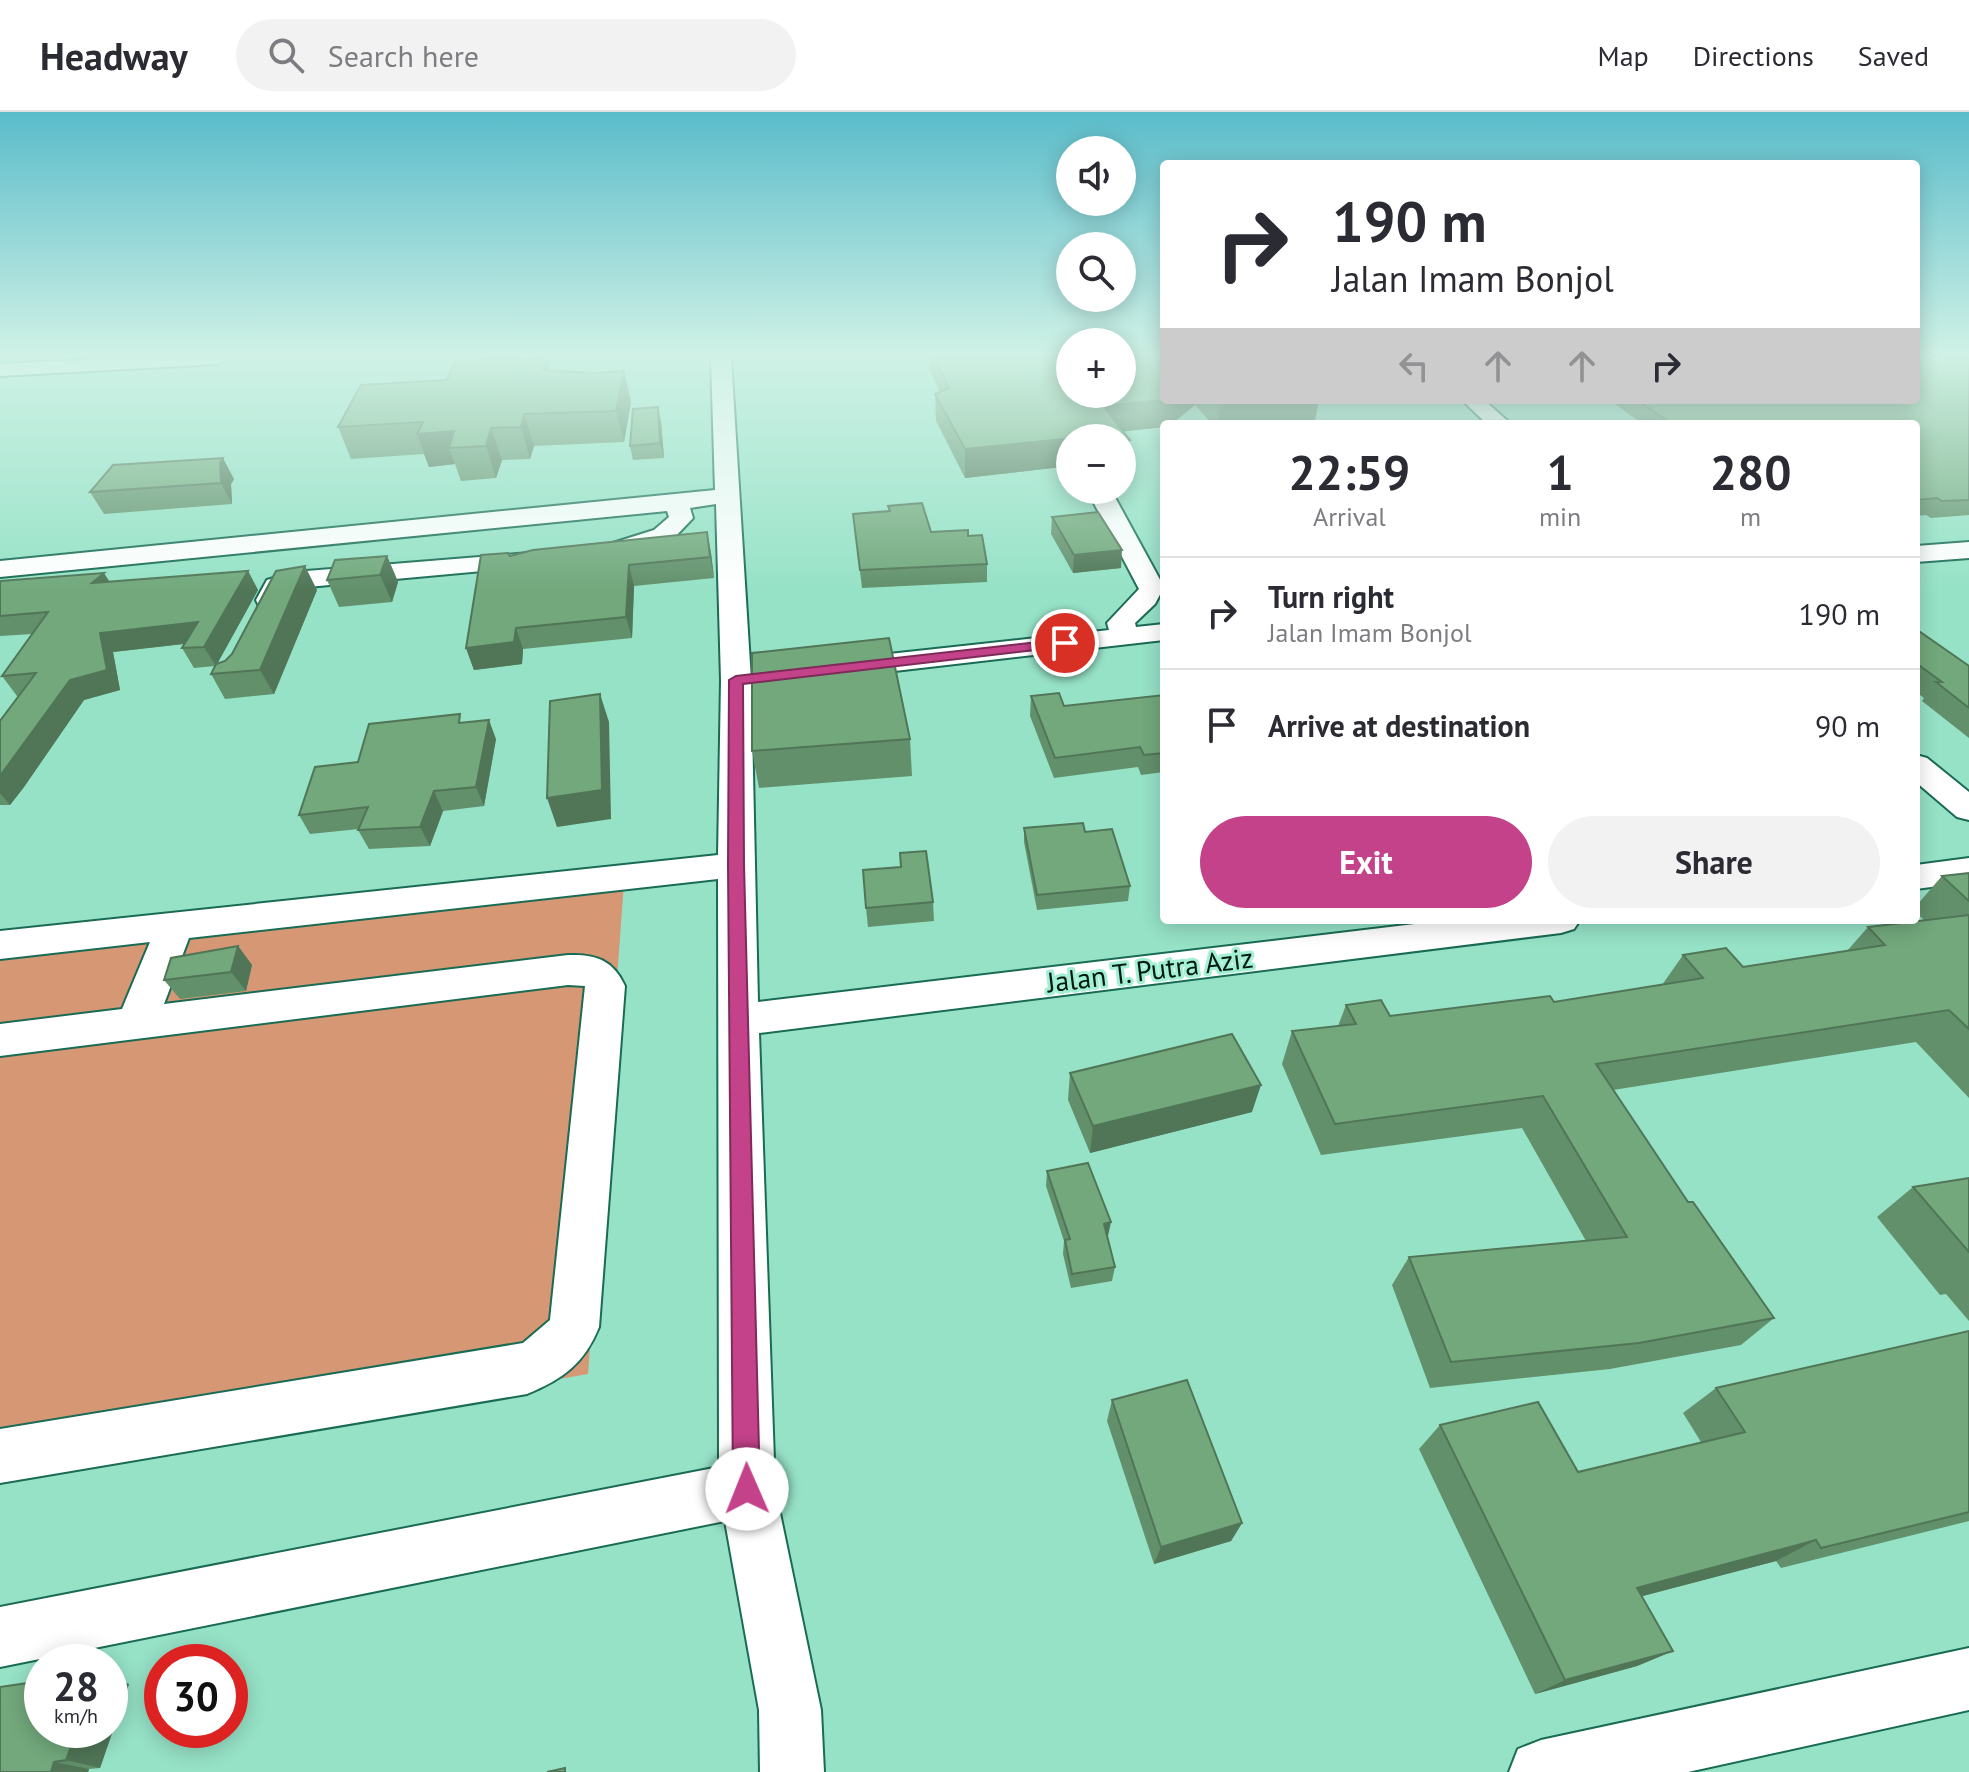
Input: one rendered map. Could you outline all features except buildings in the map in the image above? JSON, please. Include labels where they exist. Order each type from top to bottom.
[{"type":"street","points":[[725,435],[728,495],[752,679],[736,865],[747,1489],[790,1710],[792,1772]]},
{"type":"street","points":[[0,569],[677,503],[728,495]]},
{"type":"street","points":[[585,556],[634,546],[663,535],[681,518],[677,503]]},
{"type":"street","points":[[1106,504],[1152,589],[1148,599],[1128,611],[1121,623],[1124,637]]},
{"type":"street","points":[[1920,554],[1969,550]]},
{"type":"street","points":[[255,625],[276,586],[294,580],[557,559]]},
{"type":"street","points":[[814,672],[1160,632]]},
{"type":"street","points":[[1920,768],[1969,809]]},
{"type":"street","points":[[0,945],[736,865]]},
{"type":"street","points":[[1920,876],[1969,870]]},
{"type":"street","name":"Jalan T. Putra Aziz","points":[[738,1020],[1528,924]]},
{"type":"street","points":[[136,1025],[175,926]]},
{"type":"street","points":[[0,1040],[568,970],[592,968],[601,974],[605,986],[574,1327],[565,1344],[551,1358],[527,1368],[0,1456]]},
{"type":"street","points":[[0,1637],[747,1489]]},
{"type":"street","points":[[1541,1772],[1969,1679]]},
{"type":"shaded area","points":[[624,883],[588,1374],[0,1476],[0,953]]},
{"type":"route","points":[[747,1489],[736,865],[736,680],[1065,643]]}]
